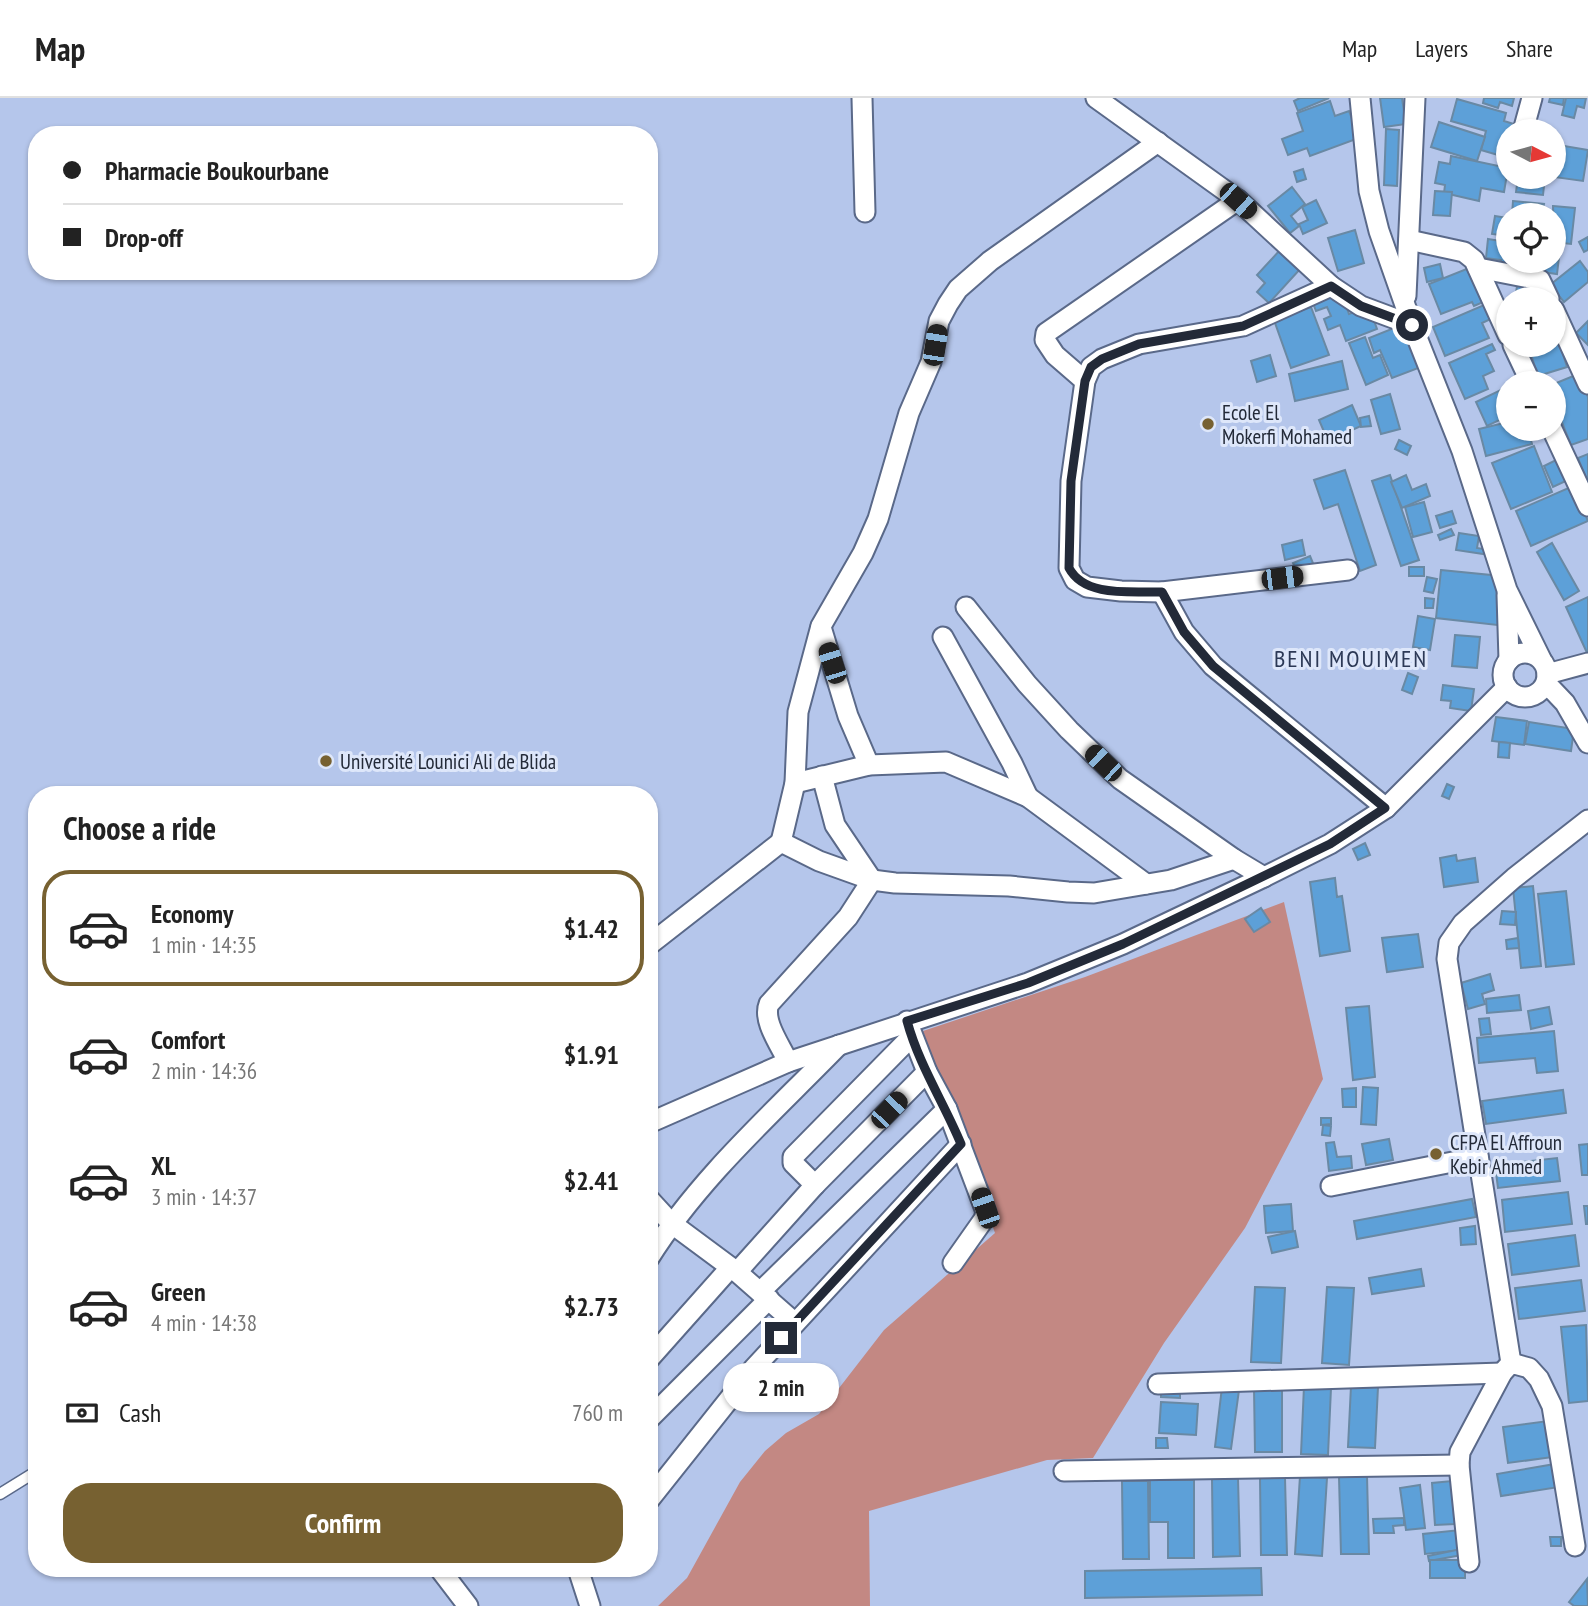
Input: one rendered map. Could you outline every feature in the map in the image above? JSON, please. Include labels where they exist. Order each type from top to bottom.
[{"type":"street","points":[[862,98],[865,212]]},
{"type":"street","points":[[1096,98],[1238,201],[1331,286],[1361,306],[1412,325]]},
{"type":"street","points":[[1360,98],[1369,191],[1379,231],[1412,325],[1462,451],[1507,590],[1542,678]]},
{"type":"street","points":[[1405,305],[1415,98]]},
{"type":"street","points":[[1526,119],[1532,98]]},
{"type":"street","points":[[658,938],[781,842],[794,783],[798,712],[821,626],[863,553],[878,519],[909,413],[930,362],[939,321],[958,289],[990,261],[1158,142]]},
{"type":"street","points":[[1085,381],[1055,355],[1045,340],[1046,333],[1238,201]]},
{"type":"street","points":[[1409,240],[1464,252],[1474,260],[1496,308]]},
{"type":"street","points":[[1478,268],[1540,280],[1543,287]]},
{"type":"street","points":[[1331,286],[1243,326],[1139,344],[1091,367],[1085,381],[1071,481],[1069,568],[1075,580],[1087,587],[1162,592],[1348,570]]},
{"type":"street","points":[[1566,336],[1588,384]]},
{"type":"street","points":[[1558,441],[1588,506]]},
{"type":"street","points":[[1507,590],[1509,660],[1504,668],[1503,678],[1507,687],[1519,696],[1542,678],[1588,663]]},
{"type":"street","points":[[1162,592],[1184,632],[1213,666],[1385,808]]},
{"type":"street","points":[[966,607],[1027,684],[1069,730],[1120,779],[1264,877]]},
{"type":"street","points":[[821,626],[848,716],[869,765]]},
{"type":"street","points":[[943,637],[1028,797]]},
{"type":"street","points":[[1509,660],[1525,653],[1575,719],[1588,743]]},
{"type":"street","points":[[658,1119],[788,1062],[842,1043],[909,1029],[1040,978],[1123,944],[1330,844],[1385,808],[1507,687]]},
{"type":"street","points":[[794,783],[869,765],[946,762],[1028,797],[1146,884]]},
{"type":"street","points":[[822,776],[835,825],[872,880]]},
{"type":"street","points":[[1469,1562],[1460,1452],[1471,1426],[1506,1368],[1478,1157],[1447,958],[1449,943],[1463,923],[1514,878],[1588,820]]},
{"type":"street","points":[[781,842],[819,861],[872,880],[1094,893],[1171,880],[1234,859]]},
{"type":"street","points":[[788,1062],[766,1010],[848,917],[872,880]]},
{"type":"street","points":[[909,1029],[927,1072],[947,1108],[986,1212],[984,1219],[953,1263]]},
{"type":"street","points":[[815,1185],[793,1163],[793,1157],[909,1029]]},
{"type":"street","points":[[658,1244],[701,1186],[842,1043]]},
{"type":"street","points":[[658,1349],[927,1072]]},
{"type":"street","points":[[658,1409],[947,1108]]},
{"type":"street","points":[[658,1489],[754,1368],[961,1144]]},
{"type":"street","points":[[1331,1186],[1478,1157]]},
{"type":"street","points":[[658,1209],[671,1223],[765,1295],[795,1323]]},
{"type":"street","points":[[1158,1384],[1529,1368],[1539,1379],[1552,1406],[1575,1546]]},
{"type":"street","points":[[1064,1471],[1459,1465]]},
{"type":"street","points":[[446,1577],[468,1606]]},
{"type":"street","points":[[581,1577],[590,1606]]},
{"type":"lane","points":[[0,1494],[28,1477]]},
{"type":"shaded area","points":[[1284,902],[1323,1079],[1245,1228],[1164,1343],[1093,1458],[1047,1460],[869,1511],[870,1606],[658,1606],[687,1578],[740,1482],[765,1451],[786,1433],[819,1414],[884,1330],[995,1233],[923,1031],[1085,977]]},
{"type":"building","points":[[1300,98],[1329,98],[1298,111],[1294,101]]},
{"type":"building","points":[[1380,98],[1402,98],[1406,124],[1384,127]]},
{"type":"building","points":[[1484,98],[1514,98],[1512,106],[1500,102],[1498,108],[1483,103]]},
{"type":"building","points":[[1550,98],[1564,98],[1563,105],[1549,102]]},
{"type":"building","points":[[1566,98],[1586,98],[1584,108],[1577,106],[1574,118],[1562,115]]},
{"type":"building","points":[[1457,99],[1506,113],[1504,119],[1496,119],[1496,154],[1481,150],[1486,131],[1451,121]]},
{"type":"building","points":[[1330,101],[1335,116],[1349,111],[1359,138],[1310,156],[1307,148],[1288,155],[1282,139],[1303,131],[1297,113]]},
{"type":"building","points":[[1439,122],[1485,137],[1477,161],[1431,147]]},
{"type":"building","points":[[1386,129],[1399,130],[1397,186],[1384,185]]},
{"type":"building","points":[[1566,146],[1588,150],[1583,181],[1566,179]]},
{"type":"building","points":[[1451,156],[1496,165],[1496,189],[1504,189],[1504,192],[1481,188],[1479,201],[1444,193],[1445,185],[1435,183],[1439,162],[1450,164]]},
{"type":"building","points":[[1303,169],[1306,179],[1297,182],[1294,172]]},
{"type":"building","points":[[1292,187],[1305,204],[1291,216],[1299,226],[1290,233],[1268,206]]},
{"type":"building","points":[[1516,189],[1544,189],[1543,195],[1516,192]]},
{"type":"building","points":[[1435,191],[1452,192],[1450,216],[1433,215]]},
{"type":"building","points":[[1316,200],[1327,223],[1303,234],[1299,224],[1308,220],[1302,207]]},
{"type":"building","points":[[1566,207],[1575,208],[1571,244],[1566,243]]},
{"type":"building","points":[[1495,216],[1496,216],[1496,234],[1492,234]]},
{"type":"building","points":[[1355,230],[1364,263],[1338,271],[1328,238]]},
{"type":"building","points":[[1588,237],[1588,250],[1584,252],[1579,242]]},
{"type":"building","points":[[1488,239],[1496,240],[1496,259],[1486,258]]},
{"type":"building","points":[[1281,249],[1301,268],[1269,303],[1257,292],[1265,283],[1257,275]]},
{"type":"building","points":[[1580,261],[1588,272],[1588,282],[1566,300],[1566,287],[1550,285]]},
{"type":"building","points":[[1440,264],[1443,278],[1427,282],[1424,268]]},
{"type":"building","points":[[1474,266],[1488,300],[1474,306],[1472,302],[1441,314],[1429,284]]},
{"type":"building","points":[[1518,280],[1545,284],[1545,287],[1517,287]]},
{"type":"building","points":[[1341,292],[1349,314],[1369,307],[1377,329],[1346,341],[1340,325],[1328,330],[1324,319],[1331,316],[1327,307],[1316,311],[1313,303]]},
{"type":"building","points":[[1491,302],[1496,314],[1496,316],[1482,323],[1489,338],[1445,356],[1433,327]]},
{"type":"building","points":[[1311,307],[1329,355],[1291,368],[1274,320]]},
{"type":"building","points":[[1588,321],[1588,345],[1576,333]]},
{"type":"building","points":[[1404,324],[1421,367],[1392,378],[1380,350],[1374,353],[1369,338]]},
{"type":"building","points":[[1365,337],[1373,358],[1380,355],[1388,375],[1366,385],[1349,343]]},
{"type":"building","points":[[1492,344],[1495,350],[1486,354],[1494,371],[1483,376],[1488,389],[1465,399],[1449,363]]},
{"type":"building","points":[[1270,355],[1276,376],[1257,382],[1251,361]]},
{"type":"building","points":[[1532,357],[1564,357],[1567,367],[1554,371],[1536,371]]},
{"type":"building","points":[[1342,361],[1348,389],[1295,401],[1289,374]]},
{"type":"building","points":[[1578,374],[1588,397],[1588,439],[1571,445],[1566,432],[1566,379]]},
{"type":"building","points":[[1496,392],[1496,422],[1487,426],[1476,402]]},
{"type":"building","points":[[1390,394],[1400,429],[1381,434],[1371,400]]},
{"type":"building","points":[[1352,405],[1361,426],[1328,441],[1319,420]]},
{"type":"building","points":[[1369,416],[1371,426],[1361,427],[1360,418]]},
{"type":"building","points":[[1496,425],[1496,441],[1531,441],[1532,444],[1486,456],[1479,429]]},
{"type":"building","points":[[1399,440],[1411,446],[1407,455],[1395,449]]},
{"type":"building","points":[[1534,446],[1552,492],[1511,509],[1492,463]]},
{"type":"building","points":[[1588,454],[1588,483],[1578,458]]},
{"type":"building","points":[[1560,458],[1570,479],[1553,487],[1544,466]]},
{"type":"building","points":[[1345,470],[1376,565],[1360,571],[1338,504],[1324,509],[1314,480]]},
{"type":"building","points":[[1390,475],[1419,560],[1401,566],[1372,481]]},
{"type":"building","points":[[1406,475],[1412,490],[1426,484],[1430,496],[1402,508],[1391,482]]},
{"type":"building","points":[[1573,486],[1588,521],[1531,546],[1516,511]]},
{"type":"building","points":[[1424,502],[1432,532],[1413,537],[1405,507]]},
{"type":"building","points":[[1452,511],[1456,523],[1440,528],[1436,516]]},
{"type":"building","points":[[1451,529],[1454,535],[1440,540],[1438,535]]},
{"type":"building","points":[[1459,533],[1479,536],[1477,548],[1490,550],[1490,555],[1456,550]]},
{"type":"building","points":[[1302,540],[1305,555],[1285,560],[1282,545]]},
{"type":"building","points":[[1552,543],[1579,591],[1564,600],[1537,552]]},
{"type":"building","points":[[1310,556],[1317,573],[1300,580],[1293,563]]},
{"type":"building","points":[[1409,567],[1424,567],[1424,576],[1409,576]]},
{"type":"building","points":[[1441,570],[1511,577],[1506,626],[1436,618]]},
{"type":"building","points":[[1427,577],[1437,579],[1433,593],[1424,591]]},
{"type":"building","points":[[1588,597],[1588,655],[1566,607]]},
{"type":"building","points":[[1425,598],[1434,599],[1433,608],[1425,608]]},
{"type":"building","points":[[1418,616],[1435,619],[1430,650],[1413,647]]},
{"type":"building","points":[[1455,635],[1480,637],[1477,668],[1452,666]]},
{"type":"building","points":[[1408,673],[1418,677],[1412,694],[1402,690]]},
{"type":"building","points":[[1443,685],[1474,689],[1471,711],[1450,708],[1451,701],[1441,700]]},
{"type":"building","points":[[1496,717],[1527,721],[1524,745],[1492,741]]},
{"type":"building","points":[[1529,722],[1574,729],[1571,751],[1525,744]]},
{"type":"building","points":[[1499,742],[1510,743],[1509,758],[1498,757]]},
{"type":"building","points":[[1447,784],[1454,787],[1449,799],[1442,796]]},
{"type":"building","points":[[1365,843],[1370,855],[1358,860],[1353,849]]},
{"type":"building","points":[[1456,855],[1457,861],[1475,858],[1478,882],[1444,887],[1440,858]]},
{"type":"building","points":[[1335,878],[1337,897],[1342,896],[1350,951],[1320,956],[1310,882]]},
{"type":"building","points":[[1533,886],[1541,966],[1521,968],[1513,888]]},
{"type":"building","points":[[1566,891],[1574,964],[1546,967],[1538,894]]},
{"type":"building","points":[[1261,908],[1270,922],[1254,932],[1245,919]]},
{"type":"building","points":[[1502,911],[1516,912],[1515,925],[1500,924]]},
{"type":"building","points":[[1418,934],[1423,967],[1387,972],[1382,938]]},
{"type":"building","points":[[1518,938],[1519,948],[1507,949],[1506,940]]},
{"type":"building","points":[[1490,974],[1494,990],[1482,994],[1485,1004],[1468,1009],[1461,983]]},
{"type":"building","points":[[1519,995],[1521,1010],[1487,1013],[1486,999]]},
{"type":"building","points":[[1369,1006],[1375,1077],[1353,1080],[1346,1008]]},
{"type":"building","points":[[1549,1007],[1552,1024],[1531,1029],[1528,1011]]},
{"type":"building","points":[[1489,1018],[1491,1034],[1481,1035],[1479,1019]]},
{"type":"building","points":[[1554,1031],[1558,1071],[1537,1073],[1535,1058],[1479,1063],[1477,1038]]},
{"type":"building","points":[[1363,1087],[1378,1088],[1376,1125],[1361,1124]]},
{"type":"building","points":[[1356,1088],[1356,1107],[1343,1107],[1342,1089]]},
{"type":"building","points":[[1563,1090],[1566,1113],[1486,1124],[1482,1101]]},
{"type":"building","points":[[1321,1118],[1331,1118],[1331,1124],[1321,1125]]},
{"type":"building","points":[[1323,1125],[1331,1126],[1330,1136],[1322,1135]]},
{"type":"building","points":[[1389,1139],[1393,1160],[1366,1165],[1362,1144]]},
{"type":"building","points":[[1334,1142],[1337,1157],[1351,1156],[1352,1168],[1329,1171],[1326,1143]]},
{"type":"building","points":[[1588,1144],[1588,1175],[1582,1175],[1579,1145]]},
{"type":"building","points":[[1557,1158],[1560,1181],[1498,1188],[1495,1165]]},
{"type":"building","points":[[1568,1192],[1572,1224],[1505,1232],[1502,1200]]},
{"type":"building","points":[[1472,1199],[1476,1217],[1357,1239],[1354,1221]]},
{"type":"building","points":[[1291,1204],[1293,1231],[1266,1233],[1264,1206]]},
{"type":"building","points":[[1584,1206],[1588,1206],[1588,1224],[1586,1224]]},
{"type":"building","points":[[1475,1226],[1476,1244],[1461,1245],[1460,1228]]},
{"type":"building","points":[[1295,1231],[1298,1247],[1272,1253],[1268,1237]]},
{"type":"building","points":[[1575,1235],[1579,1266],[1512,1275],[1508,1244]]},
{"type":"building","points":[[1421,1269],[1424,1286],[1372,1294],[1369,1278]]},
{"type":"building","points":[[1581,1280],[1585,1311],[1519,1319],[1515,1288]]},
{"type":"building","points":[[1255,1287],[1285,1288],[1281,1363],[1251,1362]]},
{"type":"building","points":[[1327,1287],[1354,1288],[1349,1365],[1322,1363]]},
{"type":"building","points":[[1586,1325],[1588,1401],[1569,1403],[1561,1327]]},
{"type":"building","points":[[1304,1386],[1331,1388],[1328,1455],[1301,1454]]},
{"type":"building","points":[[1351,1386],[1378,1387],[1375,1448],[1348,1447]]},
{"type":"building","points":[[1222,1387],[1239,1390],[1231,1449],[1215,1447]]},
{"type":"building","points":[[1282,1387],[1282,1452],[1255,1452],[1254,1388]]},
{"type":"building","points":[[1161,1390],[1180,1391],[1180,1398],[1161,1397]]},
{"type":"building","points":[[1161,1402],[1198,1404],[1196,1435],[1159,1433]]},
{"type":"building","points":[[1548,1421],[1553,1457],[1508,1463],[1503,1427]]},
{"type":"building","points":[[1156,1438],[1167,1438],[1168,1448],[1156,1448]]},
{"type":"building","points":[[1555,1464],[1559,1487],[1501,1496],[1497,1474]]},
{"type":"building","points":[[1300,1476],[1327,1478],[1322,1556],[1295,1554]]},
{"type":"building","points":[[1367,1476],[1369,1554],[1341,1554],[1339,1477]]},
{"type":"building","points":[[1238,1478],[1240,1556],[1213,1557],[1212,1479]]},
{"type":"building","points":[[1260,1478],[1285,1478],[1287,1555],[1261,1555]]},
{"type":"building","points":[[1150,1480],[1194,1480],[1194,1558],[1168,1558],[1168,1522],[1150,1522]]},
{"type":"building","points":[[1122,1481],[1148,1481],[1149,1559],[1123,1559]]},
{"type":"building","points":[[1452,1481],[1455,1524],[1435,1525],[1432,1483]]},
{"type":"building","points":[[1420,1485],[1425,1528],[1406,1530],[1400,1488]]},
{"type":"building","points":[[1404,1518],[1404,1525],[1393,1526],[1394,1533],[1374,1533],[1373,1519]]},
{"type":"building","points":[[1460,1530],[1462,1550],[1425,1554],[1423,1534]]},
{"type":"building","points":[[1550,1537],[1561,1537],[1561,1546],[1551,1546]]},
{"type":"building","points":[[1461,1549],[1462,1555],[1429,1561],[1428,1556]]},
{"type":"building","points":[[1430,1560],[1465,1560],[1465,1578],[1430,1578]]},
{"type":"building","points":[[1261,1568],[1262,1595],[1085,1598],[1085,1571]]},
{"type":"building","points":[[1587,1579],[1588,1606],[1574,1606],[1569,1602]]},
{"type":"place","name":"Ecole El Mokerfi Mohamed","points":[[1208,424]]},
{"type":"place","name":"Université Lounici Ali de Blida","points":[[326,761]]},
{"type":"place","name":"CFPA El Affroun Kebir Ahmed","points":[[1436,1154]]},
{"type":"district","name":"BENI MOUIMEN","points":[[1351,658]]},
{"type":"route","points":[[781,1338],[961,1144],[947,1108],[911,1037],[907,1021],[1028,983],[1123,944],[1330,844],[1385,808],[1213,666],[1184,632],[1162,592],[1087,587],[1075,580],[1069,568],[1071,481],[1080,409],[1085,381],[1091,367],[1102,359],[1139,344],[1243,326],[1331,286],[1361,306],[1412,325]]}]
